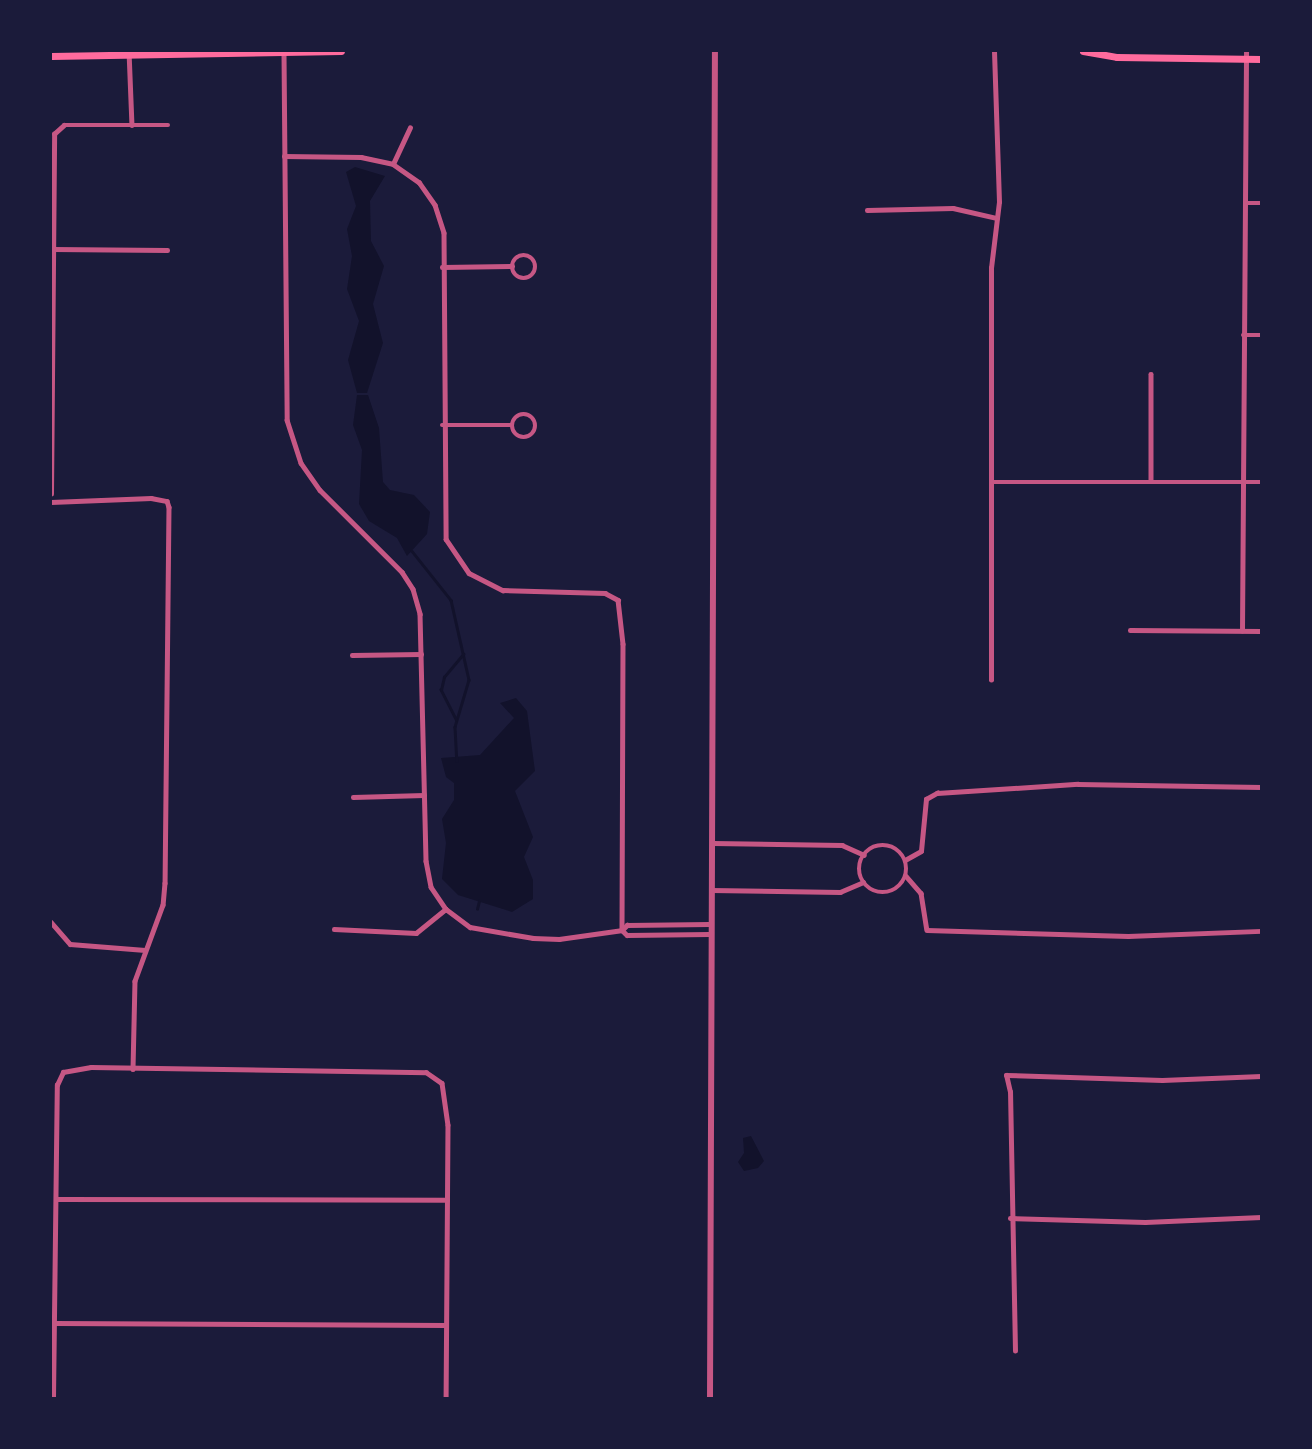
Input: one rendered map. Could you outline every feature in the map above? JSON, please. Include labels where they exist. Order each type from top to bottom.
[{"type":"main road","points":[[51,56],[341,51]]},
{"type":"main road","points":[[1083,51],[1117,57],[1247,55],[1261,59]]},
{"type":"street","points":[[710,1398],[709,924],[713,843],[715,51]]},
{"type":"street","points":[[991,680],[991,268],[997,218],[994,51]]},
{"type":"street","points":[[284,53],[287,420],[301,463],[320,490],[402,572],[413,589],[420,614],[427,873],[446,909],[470,927],[533,938],[622,930],[626,925],[709,924]]},
{"type":"street","points":[[129,54],[132,125]]},
{"type":"street","points":[[1242,631],[1241,482],[1247,55]]},
{"type":"street","points":[[51,494],[54,134],[60,127],[168,125]]},
{"type":"street","points":[[393,164],[410,128]]},
{"type":"street","points":[[284,156],[361,157],[393,164],[419,182],[435,205],[444,233],[442,425],[446,539],[469,573],[503,590],[605,593],[620,603],[622,930],[627,935],[709,934]]},
{"type":"street","points":[[1245,203],[1261,203]]},
{"type":"street","points":[[867,210],[953,208],[997,218]]},
{"type":"street","points":[[53,249],[167,250]]},
{"type":"street","points":[[442,267],[512,266],[524,255],[537,266],[527,279],[514,275],[512,266]]},
{"type":"street","points":[[1243,335],[1261,335]]},
{"type":"street","points":[[1151,374],[1152,481]]},
{"type":"street","points":[[442,425],[511,425],[524,414],[535,421],[536,429],[522,439],[511,425]]},
{"type":"street","points":[[993,482],[1261,482]]},
{"type":"street","points":[[51,502],[151,498],[167,501],[169,507],[165,883],[163,905],[135,981],[133,1069]]},
{"type":"street","points":[[1130,630],[1261,631]]},
{"type":"street","points":[[352,655],[421,654]]},
{"type":"street","points":[[905,860],[920,851],[926,799],[937,793],[1078,784],[1261,787]]},
{"type":"street","points":[[353,797],[425,795]]},
{"type":"street","points":[[713,843],[842,845],[864,855]]},
{"type":"street","points":[[906,876],[890,891],[875,891],[863,881],[859,868],[864,855],[886,845],[905,860],[906,876],[921,892],[927,930],[1128,936],[1261,931]]},
{"type":"street","points":[[711,890],[840,892],[863,881]]},
{"type":"street","points":[[334,929],[416,933],[446,909]]},
{"type":"street","points":[[51,922],[70,944],[145,950]]},
{"type":"street","points":[[53,1398],[58,1079],[63,1072],[79,1068],[426,1072],[445,1088],[448,1125],[446,1398]]},
{"type":"street","points":[[1015,1352],[1010,1218],[1010,1092],[1006,1076],[1162,1080],[1261,1076]]},
{"type":"street","points":[[56,1199],[447,1200]]},
{"type":"street","points":[[1010,1218],[1145,1222],[1261,1217]]},
{"type":"street","points":[[55,1323],[446,1325]]},
{"type":"shaded area","points":[[355,167],[385,176],[370,201],[371,241],[384,266],[373,304],[383,343],[367,393],[357,393],[348,360],[359,321],[347,289],[352,256],[347,229],[356,206],[346,172]]},
{"type":"shaded area","points":[[357,395],[368,395],[379,428],[383,482],[390,490],[414,495],[430,512],[427,534],[407,556],[397,538],[369,521],[359,504],[362,450],[353,425]]},
{"type":"shaded area","points":[[516,698],[527,711],[535,771],[515,791],[533,837],[524,857],[533,880],[533,899],[512,912],[458,895],[442,879],[446,843],[442,819],[454,800],[454,783],[446,777],[441,758],[480,755],[514,718],[500,703]]},
{"type":"shaded area","points":[[751,1136],[764,1161],[758,1168],[744,1171],[738,1162],[744,1153],[743,1138]]},
{"type":"waterway","points":[[412,551],[451,600],[469,680],[455,727],[457,761]]},
{"type":"waterway","points":[[456,720],[441,690],[444,677],[463,654]]},
{"type":"waterway","points":[[477,909],[479,901]]}]
